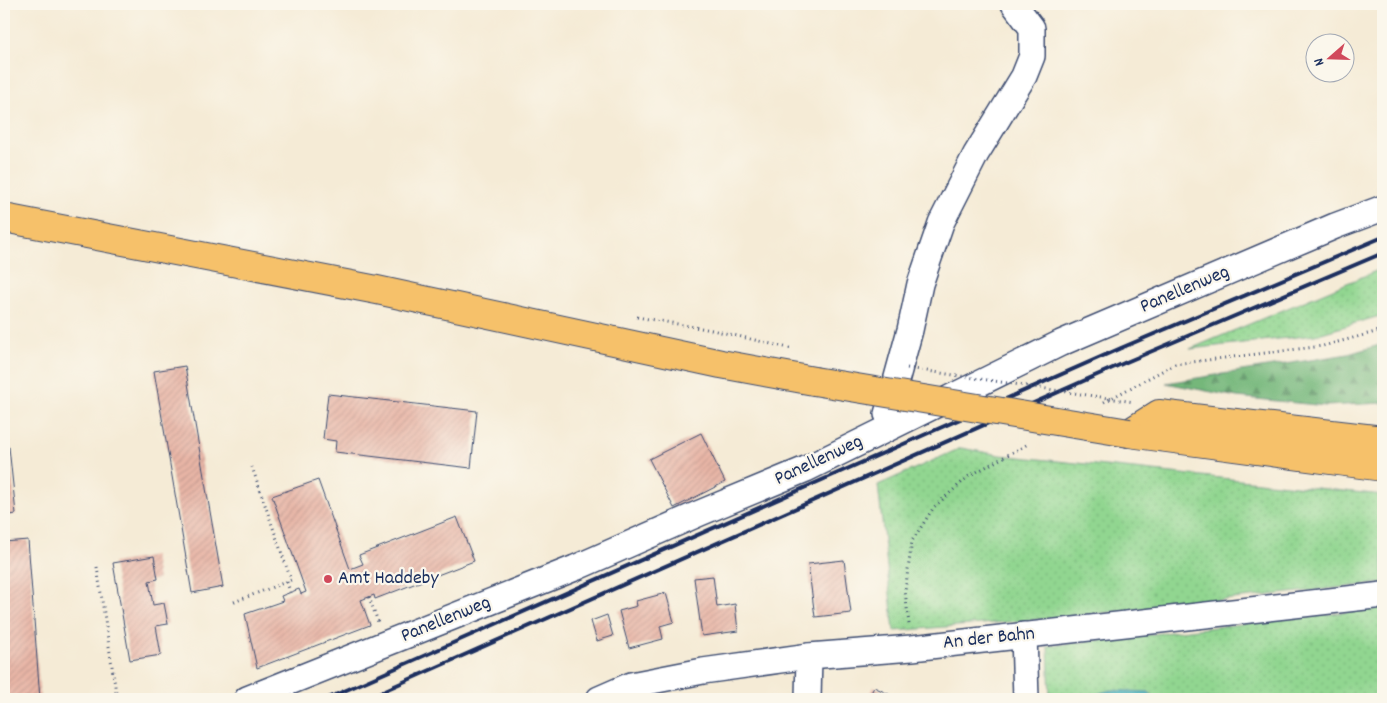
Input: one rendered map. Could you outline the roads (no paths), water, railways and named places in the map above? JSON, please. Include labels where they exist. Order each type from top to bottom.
[{"type":"main road","points":[[4,218],[377,290],[703,360],[814,381],[1129,433],[1383,467]]},
{"type":"main road","points":[[1129,433],[1159,414],[1383,440]]},
{"type":"street","points":[[882,431],[910,330],[920,284],[941,222],[976,154],[1024,76],[1032,56],[1032,28],[1014,4]]},
{"type":"street","name":"Panellenweg","points":[[247,699],[575,568],[806,469],[1061,344],[1335,226],[1383,208]]},
{"type":"street","name":"An der Bahn","points":[[599,699],[631,685],[703,671],[809,656],[912,648],[1383,595]]},
{"type":"street","points":[[1024,635],[1026,699]]},
{"type":"street","points":[[808,699],[809,656]]},
{"type":"water","points":[[1110,690],[1149,692],[1155,699],[1090,699],[1094,695]]},
{"type":"railway","points":[[326,699],[1121,348],[1383,237]]},
{"type":"railway","points":[[365,699],[1124,363],[1383,253]]},
{"type":"place","name":"Amt Haddeby","points":[[328,579]]}]
